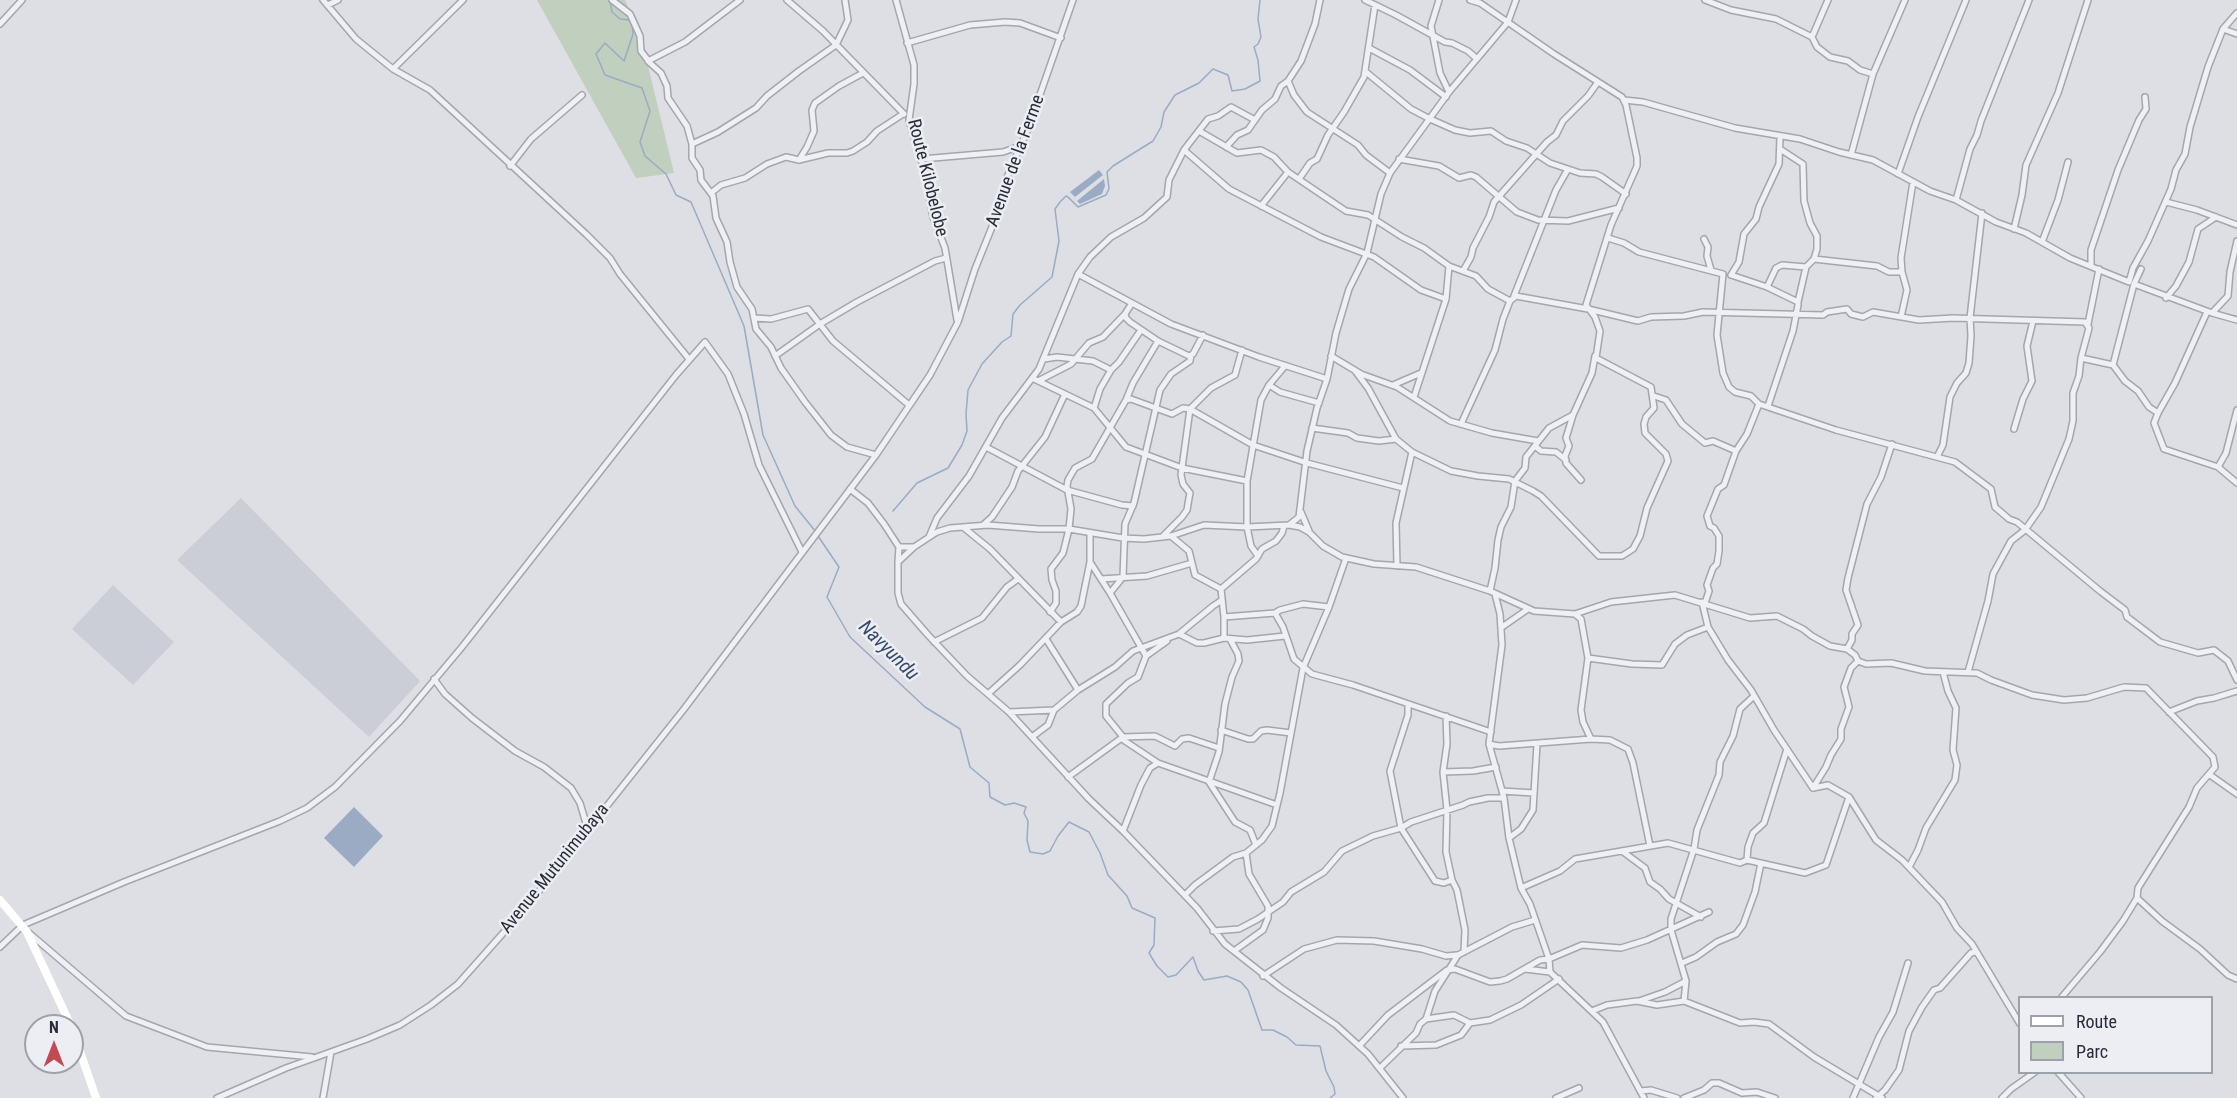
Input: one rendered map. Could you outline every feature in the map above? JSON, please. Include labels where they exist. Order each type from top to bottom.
[{"type":"main road","points":[[0,900],[25,929],[65,1014]]},
{"type":"main road","points":[[84,1064],[96,1098]]},
{"type":"street","points":[[0,23],[22,0]]},
{"type":"street","points":[[323,0],[356,39],[393,69],[430,90],[510,166],[556,205],[610,258],[689,359]]},
{"type":"street","points":[[328,5],[338,0]]},
{"type":"street","points":[[393,69],[463,0]]},
{"type":"street","points":[[612,0],[630,14],[640,36],[641,51],[661,73],[667,86],[668,98],[684,120],[692,144],[692,158],[711,193],[716,218],[727,242],[737,287],[748,302],[756,329],[768,341],[781,368],[831,435],[848,447],[876,455]]},
{"type":"street","points":[[648,61],[685,42],[740,0]]},
{"type":"street","points":[[787,0],[836,45],[909,120]]},
{"type":"street","points":[[692,144],[718,132],[756,108],[790,78],[836,45],[848,20],[846,0]]},
{"type":"street","name":"Route Kilobelobe","points":[[896,0],[914,65],[915,75],[909,120],[922,159],[933,217],[946,258],[957,322]]},
{"type":"street","name":"Avenue de la Ferme","points":[[876,455],[930,375],[957,322],[994,222],[1005,182],[1021,146],[1073,0]]},
{"type":"street","points":[[1226,147],[1237,135],[1248,130],[1262,110],[1275,99],[1281,86],[1288,81],[1301,60],[1315,24],[1320,0]]},
{"type":"street","points":[[1365,0],[1445,42],[1468,51],[1476,58]]},
{"type":"street","points":[[1439,0],[1432,19],[1433,34],[1440,73],[1448,94]]},
{"type":"street","points":[[1221,589],[1258,556],[1262,549],[1276,541],[1287,525],[1299,517],[1312,428],[1328,379],[1331,356],[1349,289],[1367,254],[1374,219],[1390,173],[1476,58],[1508,22],[1516,0]]},
{"type":"street","points":[[1705,0],[1776,19],[1812,37],[1817,47],[1830,57],[1848,61],[1860,70],[1874,75]]},
{"type":"street","points":[[1812,37],[1828,0]]},
{"type":"street","points":[[1851,155],[1874,75],[1905,0]]},
{"type":"street","points":[[1898,174],[1918,117],[1966,0]]},
{"type":"street","points":[[1956,200],[1970,149],[2029,0]]},
{"type":"street","points":[[2014,229],[2026,165],[2058,93],[2088,0]]},
{"type":"street","points":[[1475,1],[1624,100],[1643,102],[1735,128],[1800,139],[1873,160],[1930,191],[1956,200],[2014,229],[2026,232],[2070,258],[2129,282],[2133,268],[2140,259],[2166,202],[2176,170],[2185,154],[2190,127],[2208,67],[2223,29],[2237,13]]},
{"type":"street","points":[[1299,179],[1310,163],[1317,159],[1365,72],[1375,5]]},
{"type":"street","points":[[907,44],[970,25],[1005,22],[1020,23],[1061,38]]},
{"type":"street","points":[[2223,29],[2237,34]]},
{"type":"street","points":[[1369,48],[1448,94]]},
{"type":"street","points":[[1365,72],[1411,109],[1430,119],[1455,130],[1470,133],[1491,131],[1506,141],[1538,153],[1555,165],[1596,174],[1626,194]]},
{"type":"street","points":[[799,160],[814,130],[812,110],[815,103],[863,73]]},
{"type":"street","points":[[1288,81],[1301,107],[1332,130],[1358,145],[1366,155],[1390,173]]},
{"type":"street","points":[[1463,271],[1472,257],[1473,248],[1494,202],[1556,135],[1563,121],[1588,96],[1598,82]]},
{"type":"street","points":[[510,166],[531,139],[582,95]]},
{"type":"street","points":[[2091,265],[2091,250],[2118,170],[2146,109],[2145,97]]},
{"type":"street","points":[[1566,460],[1569,446],[1566,438],[1573,415],[1592,373],[1600,340],[1600,331],[1595,317],[1586,304],[1587,296],[1638,162],[1624,100]]},
{"type":"street","points":[[929,537],[937,518],[969,476],[1002,418],[1044,358],[1078,274],[1090,257],[1106,242],[1144,218],[1167,197],[1169,180],[1184,150],[1208,119],[1218,116],[1231,107],[1255,120]]},
{"type":"street","points":[[711,193],[721,185],[745,178],[786,157],[799,160],[828,153],[854,151],[877,131],[903,114]]},
{"type":"street","points":[[1199,131],[1237,153],[1261,150],[1274,157],[1288,172],[1346,211],[1361,213],[1374,219],[1424,248],[1449,266],[1476,276],[1488,289],[1512,299],[1588,309],[1638,321],[1656,316],[1684,316],[1703,312],[1823,315],[1827,312],[1847,309],[1851,314],[1858,316],[1866,316],[1874,312],[1938,320],[1971,318],[2088,324]]},
{"type":"street","points":[[1731,275],[1738,262],[1744,234],[1756,219],[1759,207],[1776,172],[1780,137]]},
{"type":"street","points":[[922,159],[1003,152],[1021,146]]},
{"type":"street","points":[[1768,406],[1798,314],[1798,302],[1806,267],[1814,259],[1817,249],[1816,236],[1804,201],[1803,164],[1780,149]]},
{"type":"street","points":[[1184,150],[1229,189],[1342,246],[1367,254],[1387,265],[1420,290],[1446,299]]},
{"type":"street","points":[[1399,159],[1427,162],[1459,178],[1471,175],[1476,177],[1517,212],[1545,221],[1568,221],[1619,208]]},
{"type":"street","points":[[2042,242],[2058,200],[2068,162]]},
{"type":"street","points":[[1555,165],[1562,177]]},
{"type":"street","points":[[1461,424],[1495,350],[1503,319],[1562,177],[1568,169]]},
{"type":"street","points":[[1261,207],[1288,172]]},
{"type":"street","points":[[1902,317],[1907,290],[1901,258],[1913,182]]},
{"type":"street","points":[[2166,202],[2237,225]]},
{"type":"street","points":[[1937,457],[1944,438],[1950,397],[1957,382],[1966,373],[1969,363],[1971,318],[1982,213]]},
{"type":"street","points":[[2166,298],[2176,286],[2189,262],[2198,230],[2216,217]]},
{"type":"street","points":[[1608,238],[1624,243],[1639,252],[1731,275],[1767,287],[1798,302]]},
{"type":"street","points":[[1704,238],[1708,247],[1707,256],[1711,270]]},
{"type":"street","points":[[2237,241],[2230,272],[2228,296],[2209,313],[2154,423],[2164,449],[2217,467],[2237,483]]},
{"type":"street","points":[[776,356],[820,324],[868,296],[941,258],[946,258]]},
{"type":"street","points":[[1814,259],[1877,266],[1889,272],[1902,272]]},
{"type":"street","points":[[1767,287],[1776,268],[1782,265],[1806,267]]},
{"type":"street","points":[[1414,397],[1446,299],[1449,266]]},
{"type":"street","points":[[1968,672],[1988,601],[1993,574],[2012,541],[2025,530],[2041,507],[2068,439],[2073,421],[2073,393],[2079,376],[2099,269]]},
{"type":"street","points":[[2113,365],[2134,284],[2141,269]]},
{"type":"street","points":[[1078,274],[1171,324],[1285,366],[1328,379]]},
{"type":"street","points":[[1723,274],[1717,335],[1720,345],[1720,364],[1726,381],[1735,392],[1751,396],[1759,404],[1836,430],[1955,462],[1991,489],[1995,507],[2008,519],[2017,522],[2125,610],[2127,617],[2160,642],[2198,653],[2214,650],[2228,661],[2237,680]]},
{"type":"street","points":[[2134,284],[2166,298],[2237,320]]},
{"type":"street","points":[[1041,380],[1066,368],[1089,343],[1103,337],[1125,314],[1132,303]]},
{"type":"street","points":[[754,318],[771,319],[808,309],[846,354],[909,405]]},
{"type":"street","points":[[1125,314],[1126,318],[1158,341],[1191,356]]},
{"type":"street","points":[[2014,429],[2023,399],[2032,381],[2027,346],[2033,321]]},
{"type":"street","points":[[1094,408],[1100,389],[1111,370],[1142,330]]},
{"type":"street","points":[[1110,593],[1123,578],[1125,525],[1133,506],[1160,390],[1171,374],[1190,361],[1203,335]]},
{"type":"street","points":[[1050,612],[1056,603],[1056,591],[1050,573],[1063,553],[1069,529],[1071,509],[1067,490],[1068,480],[1075,468],[1092,459],[1158,341]]},
{"type":"street","points":[[0,946],[25,929],[124,882],[280,821],[307,808],[335,787],[399,721],[462,647],[689,359],[705,342],[728,374],[744,414],[759,465],[802,552]]},
{"type":"street","points":[[1162,538],[1186,510],[1190,493],[1182,480],[1182,468],[1190,409],[1211,388],[1235,375],[1242,350]]},
{"type":"street","points":[[1331,356],[1347,364],[1356,372],[1368,388],[1396,439],[1412,452],[1451,471],[1515,481],[1541,496],[1599,556],[1622,556],[1633,549],[1640,536],[1647,508],[1668,461],[1666,454],[1645,433],[1646,417],[1654,408],[1651,387],[1595,356]]},
{"type":"street","points":[[1044,358],[1093,361],[1111,370]]},
{"type":"street","points":[[2081,358],[2113,365],[2125,381],[2138,391],[2149,407],[2158,413]]},
{"type":"street","points":[[1258,556],[1251,546],[1247,527],[1247,481],[1260,400],[1285,366]]},
{"type":"street","points":[[1356,372],[1393,385],[1434,412],[1461,424],[1537,444],[1541,451],[1556,452],[1566,460],[1581,480]]},
{"type":"street","points":[[1393,385],[1421,374]]},
{"type":"street","points":[[1032,378],[1041,380],[1094,408],[1126,447],[1182,468],[1247,481]]},
{"type":"street","points":[[1269,385],[1280,392],[1319,403]]},
{"type":"street","points":[[983,525],[992,517],[1012,487],[1018,471],[1045,437],[1065,394]]},
{"type":"street","points":[[1654,396],[1666,400],[1682,424],[1705,443],[1713,441],[1736,451]]},
{"type":"street","points":[[1126,400],[1131,399],[1172,414],[1183,408],[1190,409],[1253,445],[1306,463],[1403,488]]},
{"type":"street","points":[[1759,404],[1747,434],[1736,451],[1724,485],[1718,489],[1707,516],[1710,526],[1719,536],[1719,551],[1717,564],[1713,568],[1707,585],[1709,591],[1703,603],[1708,627],[1813,788]]},
{"type":"street","points":[[2217,467],[2226,453],[2237,410]]},
{"type":"street","points":[[1550,972],[1549,959],[1536,920],[1521,888],[1509,838],[1504,798],[1490,744],[1502,627],[1492,593],[1498,540],[1511,507],[1515,481],[1525,468],[1526,457],[1550,428],[1573,415]]},
{"type":"street","points":[[1312,428],[1348,433],[1357,438],[1379,441],[1396,439]]},
{"type":"street","points":[[1847,649],[1852,640],[1852,634],[1858,626],[1846,590],[1848,578],[1867,504],[1881,477],[1892,444]]},
{"type":"street","points":[[986,447],[1067,490],[1133,506]]},
{"type":"street","points":[[1397,566],[1396,523],[1412,452]]},
{"type":"street","name":"Avenue Mutunimubaya","points":[[217,1098],[286,1068],[400,1025],[458,984],[522,912],[588,830],[751,622],[876,455]]},
{"type":"street","points":[[850,489],[874,509],[898,547],[898,592],[901,604],[934,642],[967,676],[1009,712],[1068,777],[1185,895],[1213,931],[1233,951],[1263,975],[1336,1025],[1380,1068],[1403,1098]]},
{"type":"street","points":[[1300,510],[1309,532]]},
{"type":"street","points":[[898,562],[914,547],[937,532],[983,525],[1069,529],[1123,538],[1162,538],[1204,525],[1247,527],[1287,525],[1300,527],[1309,532],[1323,546],[1346,558],[1374,564],[1416,567],[1492,593],[1528,609],[1555,614],[1575,614],[1611,602],[1664,595],[1687,597],[1750,618],[1777,616],[1830,646],[1847,649],[1855,655],[1858,661],[1866,664],[1891,663],[1925,671],[1977,673],[2032,695],[2064,700],[2087,698],[2124,687],[2146,688],[2213,757],[2215,767],[2197,788],[2189,807],[2138,888],[2137,898],[2100,952],[2063,996]]},
{"type":"street","points":[[963,527],[990,549],[1061,622]]},
{"type":"street","points":[[989,693],[1061,622],[1077,612],[1081,606],[1090,562],[1090,533]]},
{"type":"street","points":[[1171,536],[1189,551],[1195,575],[1221,589]]},
{"type":"street","points":[[898,547],[914,547]]},
{"type":"street","points":[[1185,895],[1233,857],[1246,853],[1267,835],[1272,826],[1303,668],[1329,607],[1346,558]]},
{"type":"street","points":[[1090,562],[1146,656]]},
{"type":"street","points":[[1101,579],[1147,576],[1192,563]]},
{"type":"street","points":[[934,642],[982,618],[1007,587],[1018,579]]},
{"type":"street","points":[[1221,589],[1227,639],[1238,654],[1239,661],[1225,704],[1219,748],[1209,782],[1234,822],[1250,830],[1256,845]]},
{"type":"street","points":[[1032,737],[1048,724],[1054,711],[1078,690],[1109,672],[1140,647],[1179,634],[1222,600]]},
{"type":"street","points":[[1224,617],[1275,613],[1303,604],[1329,607]]},
{"type":"street","points":[[1502,627],[1528,609]]},
{"type":"street","points":[[1275,613],[1294,659],[1312,674],[1491,732]]},
{"type":"street","points":[[1575,614],[1581,618],[1588,658],[1581,710],[1583,722],[1591,739]]},
{"type":"street","points":[[1588,658],[1632,664],[1662,665],[1675,644],[1687,635],[1708,627]]},
{"type":"street","points":[[1179,634],[1204,644],[1227,639],[1246,640],[1285,636]]},
{"type":"street","points":[[1169,638],[1146,656],[1138,677],[1128,683],[1106,704],[1106,716],[1122,738],[1158,763],[1277,805]]},
{"type":"street","points":[[1046,639],[1078,690]]},
{"type":"street","points":[[1813,788],[1841,739],[1849,707],[1844,687],[1851,668],[1858,661]]},
{"type":"street","points":[[1909,867],[1926,828],[1955,780],[1958,765],[1953,750],[1956,708],[1943,672]]},
{"type":"street","points":[[434,679],[445,694],[472,718],[515,751],[544,767],[571,789],[580,803],[588,830]]},
{"type":"street","points":[[2169,712],[2197,701],[2214,699],[2237,691]]},
{"type":"street","points":[[1684,1002],[1686,981],[1671,930],[1671,919],[1694,849],[1697,830],[1719,775],[1720,762],[1733,736],[1740,709],[1754,696]]},
{"type":"street","points":[[1408,704],[1408,715],[1390,771],[1401,828],[1434,881],[1444,883],[1452,880]]},
{"type":"street","points":[[1009,712],[1054,711]]},
{"type":"street","points":[[1426,1019],[1435,991],[1447,970],[1461,953],[1465,930],[1446,852],[1447,810],[1443,772],[1447,744],[1446,716]]},
{"type":"street","points":[[1221,730],[1248,739],[1253,739],[1261,731],[1267,730],[1292,733]]},
{"type":"street","points":[[1068,777],[1122,738],[1155,736],[1175,746],[1182,738],[1189,738],[1219,748]]},
{"type":"street","points":[[1490,744],[1499,746],[1591,739],[1610,740],[1628,749],[1650,846]]},
{"type":"street","points":[[1509,838],[1521,830],[1533,810],[1537,744]]},
{"type":"street","points":[[1747,860],[1748,847],[1753,833],[1764,823],[1787,749]]},
{"type":"street","points":[[1123,831],[1141,785],[1150,768],[1158,763]]},
{"type":"street","points":[[1443,772],[1473,771],[1496,767]]},
{"type":"street","points":[[2210,775],[2237,794]]},
{"type":"street","points":[[1813,788],[1828,785],[1849,797],[1876,840],[1909,867],[1942,902],[1957,928],[1972,944],[2018,1022]]},
{"type":"street","points":[[1502,791],[1534,793]]},
{"type":"street","points":[[1521,888],[1560,870],[1575,859],[1668,843],[1740,863],[1747,860],[1804,873],[1826,865],[1849,797]]},
{"type":"street","points":[[1213,931],[1239,929],[1268,912],[1283,902],[1291,892],[1324,872],[1342,851],[1373,836],[1488,798],[1504,798]]},
{"type":"street","points":[[1623,851],[1645,868],[1650,882],[1676,904],[1701,917]]},
{"type":"street","points":[[1233,951],[1263,930],[1266,926],[1268,912],[1268,906],[1249,874],[1246,853]]},
{"type":"street","points":[[1682,963],[1696,957],[1717,942],[1736,934],[1743,925],[1755,892],[1761,863]]},
{"type":"street","points":[[2137,898],[2228,975],[2237,979]]},
{"type":"street","points":[[1359,1046],[1388,1015],[1447,970],[1465,971],[1490,982],[1507,979],[1540,960],[1549,959],[1582,945],[1621,948],[1671,930],[1710,912]]},
{"type":"street","points":[[1263,975],[1304,949],[1337,940],[1374,941],[1422,949],[1446,956],[1461,953],[1512,927],[1536,920]]},
{"type":"street","points":[[25,929],[126,1016],[207,1047],[315,1058]]},
{"type":"street","points":[[1637,1002],[1657,1005],[1684,1002],[1740,1023],[1769,1024],[1814,1057],[1879,1097],[1899,1070],[1909,1031],[1922,1007],[1934,990],[1940,988],[1975,952]]},
{"type":"street","points":[[1853,1098],[1879,1037],[1893,1012],[1908,963]]},
{"type":"street","points":[[1524,969],[1550,972],[1603,1022],[1644,1098]]},
{"type":"street","points":[[1380,1068],[1416,1033],[1420,1024],[1426,1019],[1454,1015],[1470,1023],[1490,1020],[1521,1005],[1559,979]]},
{"type":"street","points":[[1592,1011],[1607,1005],[1637,1002],[1665,992],[1686,981]]},
{"type":"street","points":[[1401,1046],[1436,1045],[1461,1035],[1470,1023]]},
{"type":"street","points":[[323,1098],[331,1052]]},
{"type":"street","points":[[2002,1098],[2032,1074]]},
{"type":"street","points":[[2060,1074],[2081,1098]]},
{"type":"street","points":[[1684,1098],[1704,1090],[1712,1083],[1719,1083],[1742,1093],[1757,1092],[1775,1098]]},
{"type":"street","points":[[1557,1098],[1580,1088]]},
{"type":"street","points":[[1640,1091],[1651,1090],[1677,1098]]},
{"type":"shaded area","points":[[241,498],[420,681],[369,737],[177,560]]},
{"type":"shaded area","points":[[113,585],[174,642],[133,685],[72,629]]},
{"type":"green space","points":[[537,0],[625,0],[640,33],[674,173],[636,178]]},
{"type":"water","points":[[1099,170],[1103,175],[1075,197],[1070,192]]},
{"type":"water","points":[[1104,179],[1105,186],[1102,194],[1080,204],[1077,201]]},
{"type":"water","points":[[354,807],[383,836],[354,867],[324,838]]},
{"type":"waterway","points":[[893,511],[917,483],[948,468],[962,445],[967,431],[968,390],[982,364],[1002,342],[1011,336],[1013,314],[1052,277],[1059,241],[1055,209],[1060,202],[1066,196],[1078,207],[1106,195],[1109,189],[1107,172],[1153,141],[1161,127],[1164,112],[1175,95],[1199,83],[1213,69],[1228,75],[1232,91],[1245,89],[1260,81],[1254,47],[1261,37],[1258,19],[1260,0]]},
{"type":"waterway","name":"Navyundu","points":[[610,1],[612,12],[620,19],[629,20]]},
{"type":"waterway","name":"Navyundu","points":[[632,23],[633,34],[624,61],[605,43],[596,54],[605,75],[642,88],[650,111],[640,142],[645,156],[666,174],[676,195],[691,202],[744,326],[763,435],[795,506],[816,532]]},
{"type":"waterway","name":"Navyundu","points":[[818,536],[839,567],[827,597],[850,637],[925,707],[960,729],[970,767],[989,783],[990,797],[1005,805],[1014,803],[1026,807],[1024,813],[1028,821],[1027,840],[1030,852],[1043,854],[1050,851],[1069,822],[1089,832],[1108,875],[1127,896],[1132,908],[1155,918],[1154,945],[1149,953],[1157,966],[1168,977],[1176,975],[1193,957],[1204,980],[1227,976],[1241,982],[1248,990],[1262,1030],[1273,1030],[1296,1045],[1320,1046],[1326,1071],[1334,1087],[1335,1094],[1330,1098]]}]
